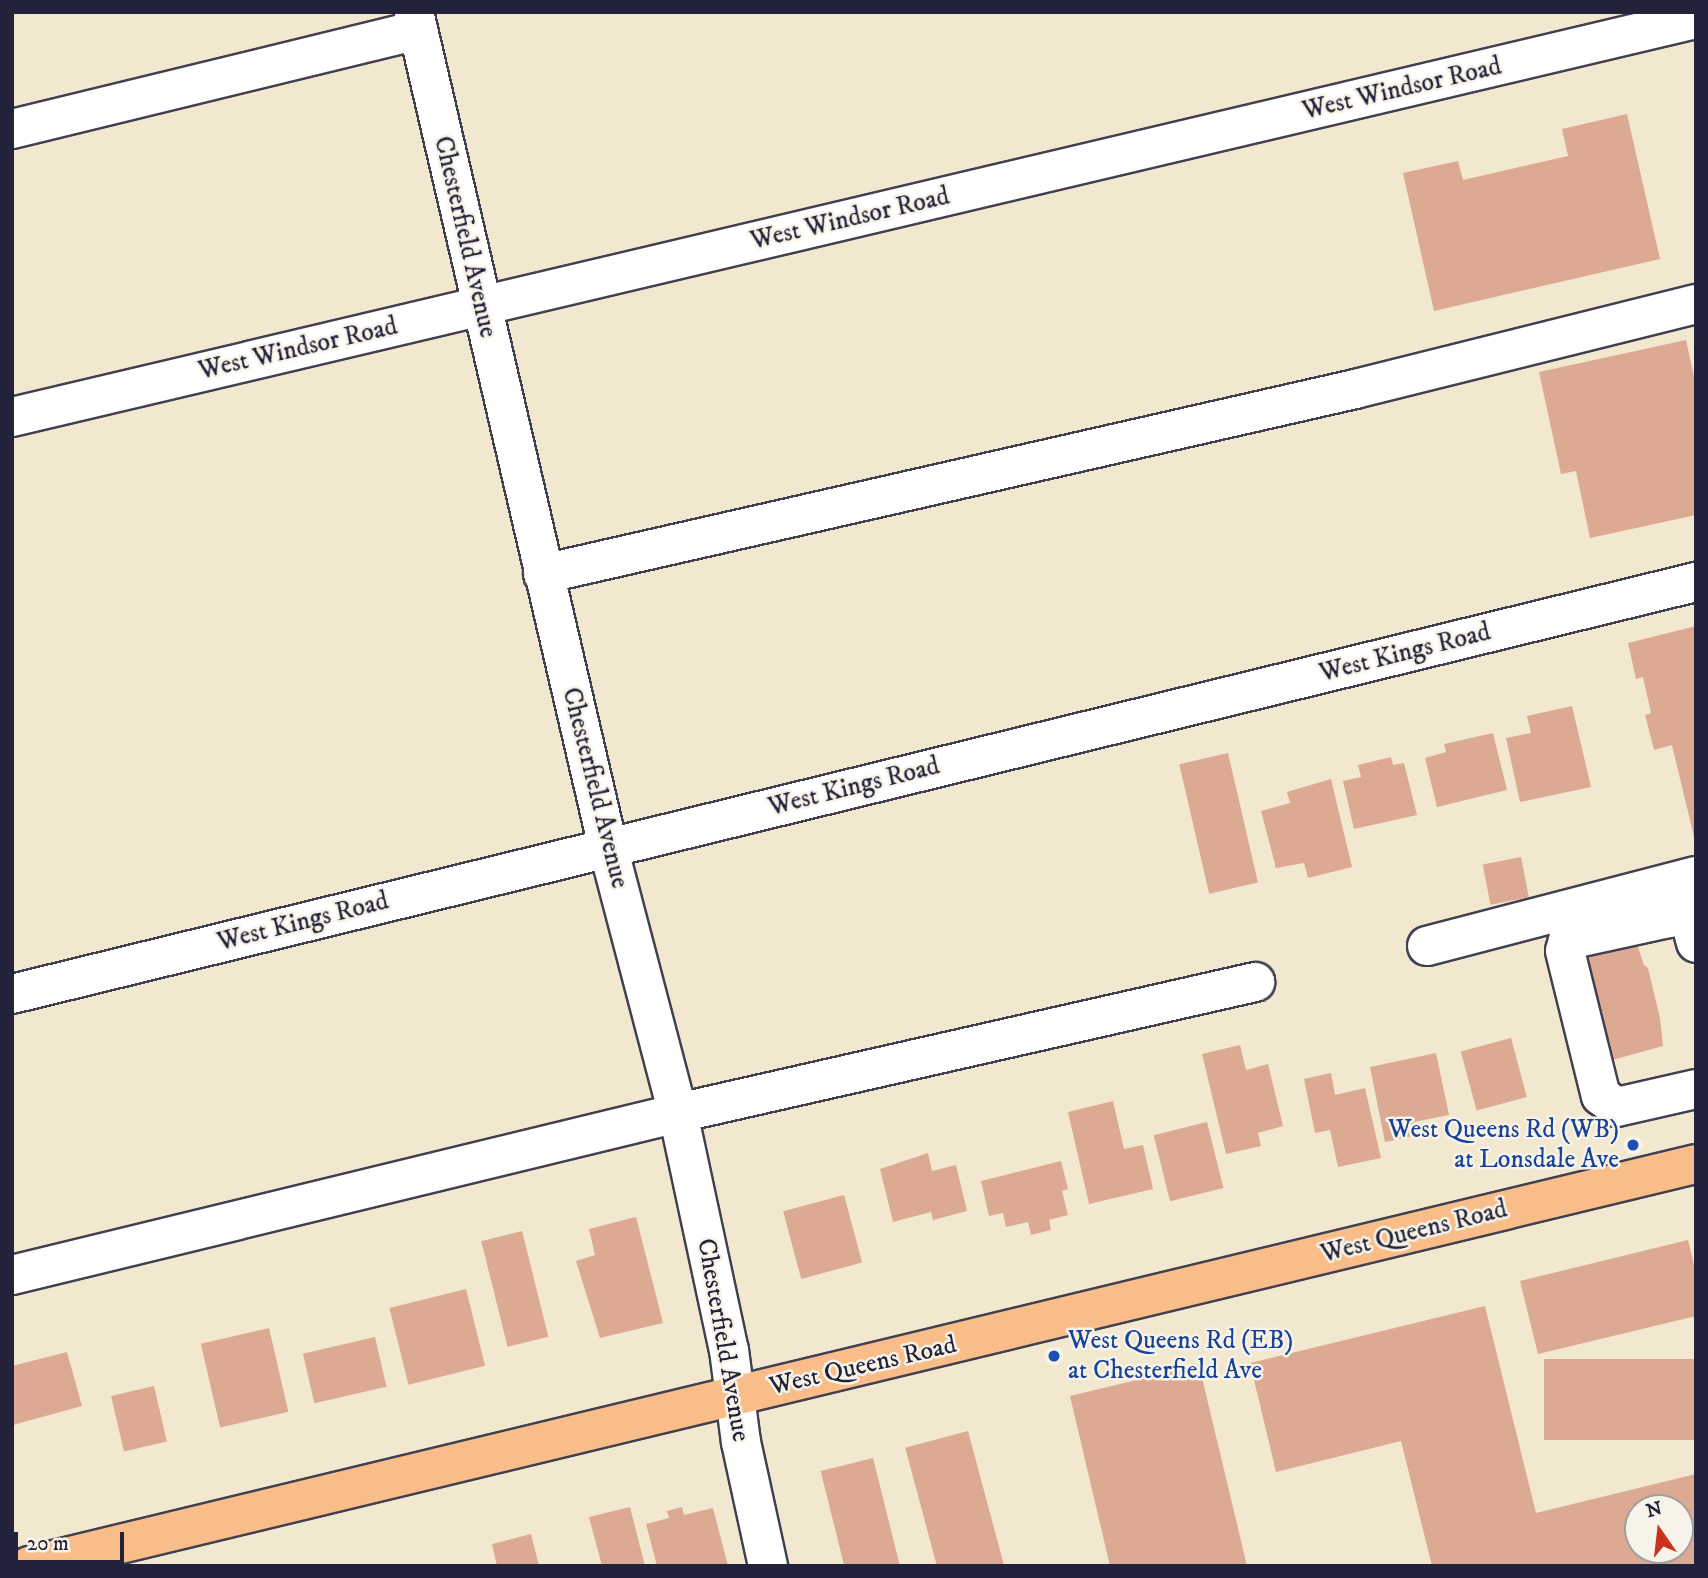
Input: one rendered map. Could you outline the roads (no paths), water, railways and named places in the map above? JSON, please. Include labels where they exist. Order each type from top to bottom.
[{"type":"main road","name":"West Queens Road","points":[[29,1566],[1696,1164]]},
{"type":"street","points":[[12,129],[416,21]]},
{"type":"street","name":"Chesterfield Avenue","points":[[416,21],[480,306],[608,847],[678,1113],[729,1350],[741,1442],[768,1566]]},
{"type":"street","name":"West Windsor Road","points":[[12,417],[1692,25]]},
{"type":"street","points":[[543,574],[1355,389],[1696,304]]},
{"type":"street","name":"West Kings Road","points":[[12,994],[1696,582]]},
{"type":"street","points":[[1427,946],[1694,909]]},
{"type":"street","points":[[1694,909],[1669,918],[1568,940],[1564,951],[1601,1096],[1617,1107],[1696,1089]]},
{"type":"street","points":[[12,1275],[678,1113],[1255,982]]},
{"type":"place","name":"West Queens Rd (WB) at Lonsdale Ave","points":[[1633,1145]]},
{"type":"place","name":"West Queens Rd (EB) at Chesterfield Ave","points":[[1054,1356]]}]
